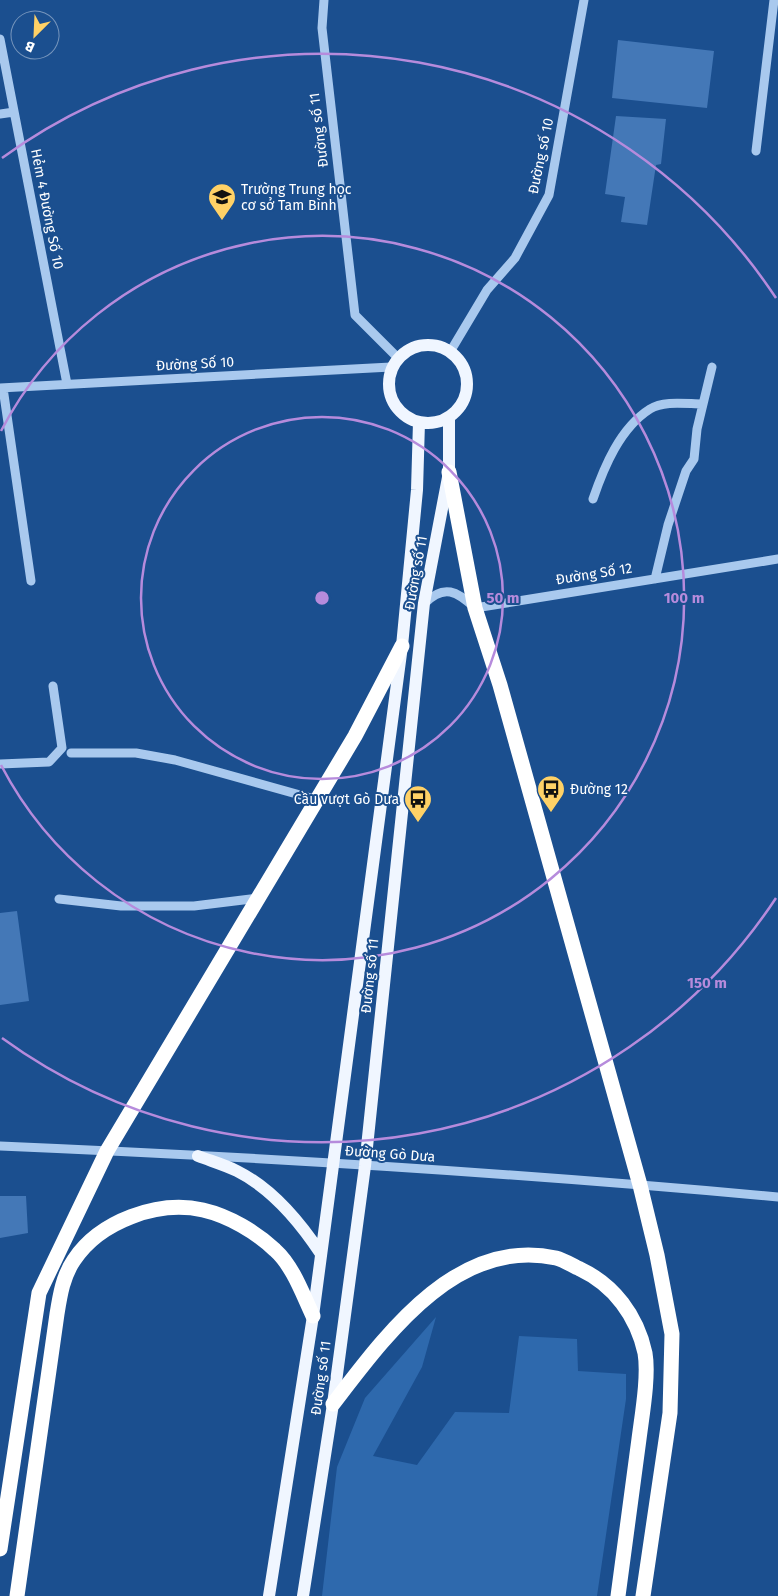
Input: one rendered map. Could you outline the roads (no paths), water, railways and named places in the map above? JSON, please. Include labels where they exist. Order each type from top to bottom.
[{"type":"highway","points":[[449,472],[474,608],[500,685],[640,1184],[657,1255],[672,1334],[670,1414],[643,1596]]},
{"type":"highway","points":[[0,1549],[39,1293],[108,1151],[356,736],[402,646]]},
{"type":"highway","points":[[17,1596],[63,1282],[75,1259],[95,1238],[120,1222],[145,1213],[174,1208],[203,1210],[231,1220],[257,1234],[278,1252],[313,1316]]},
{"type":"highway","points":[[333,1404],[369,1358],[413,1310],[463,1271],[495,1258],[524,1254],[558,1259],[588,1273],[610,1289],[630,1312],[645,1353],[644,1398],[618,1596]]},
{"type":"main road","points":[[432,345],[450,352],[463,366],[467,385],[462,403],[449,417],[434,423],[419,422],[404,415],[393,402],[388,380],[395,362],[412,348],[422,346],[432,345]]},
{"type":"main road","name":"Đường số 11","points":[[303,1596],[333,1404],[365,1166],[424,603],[449,472],[449,417]]},
{"type":"main road","name":"Đường số 11","points":[[270,1596],[278,1532],[313,1316],[402,646],[417,490],[419,422]]},
{"type":"main road","points":[[198,1156],[238,1171],[268,1193],[296,1219],[321,1254]]},
{"type":"street","name":"Đường số 11","points":[[324,0],[322,28],[355,315],[395,362]]},
{"type":"street","name":"Đường số 10","points":[[450,352],[487,290],[515,258],[549,196],[584,0]]},
{"type":"street","points":[[756,151],[774,0]]},
{"type":"street","name":"Hẻm 4 Đường Số 10","points":[[0,39],[67,384]]},
{"type":"street","points":[[0,114],[14,112]]},
{"type":"street","name":"Đường Số 10","points":[[2,388],[395,362]]},
{"type":"street","points":[[655,579],[671,516],[686,470],[694,459],[703,404],[712,367]]},
{"type":"street","points":[[2,388],[31,581]]},
{"type":"street","points":[[593,499],[603,471],[625,433],[650,408],[675,403],[703,404]]},
{"type":"street","name":"Đường Số 12","points":[[474,608],[778,559]]},
{"type":"street","points":[[424,603],[435,593],[446,591],[461,595],[474,608]]},
{"type":"street","points":[[53,686],[66,751]]},
{"type":"street","points":[[0,764],[49,762],[66,751],[143,754],[175,760],[318,800]]},
{"type":"street","points":[[59,899],[121,906],[194,906],[259,898]]},
{"type":"street","name":"Đường Gò Dưa","points":[[0,1146],[198,1156],[640,1184],[778,1197]]},
{"type":"place","name":"Trường Trung học cơ sở Tam Bình","points":[[222,221]]},
{"type":"place","name":"Đường 12","points":[[551,813]]},
{"type":"place","name":"Cầu vượt Gò Dưa","points":[[418,823]]}]
